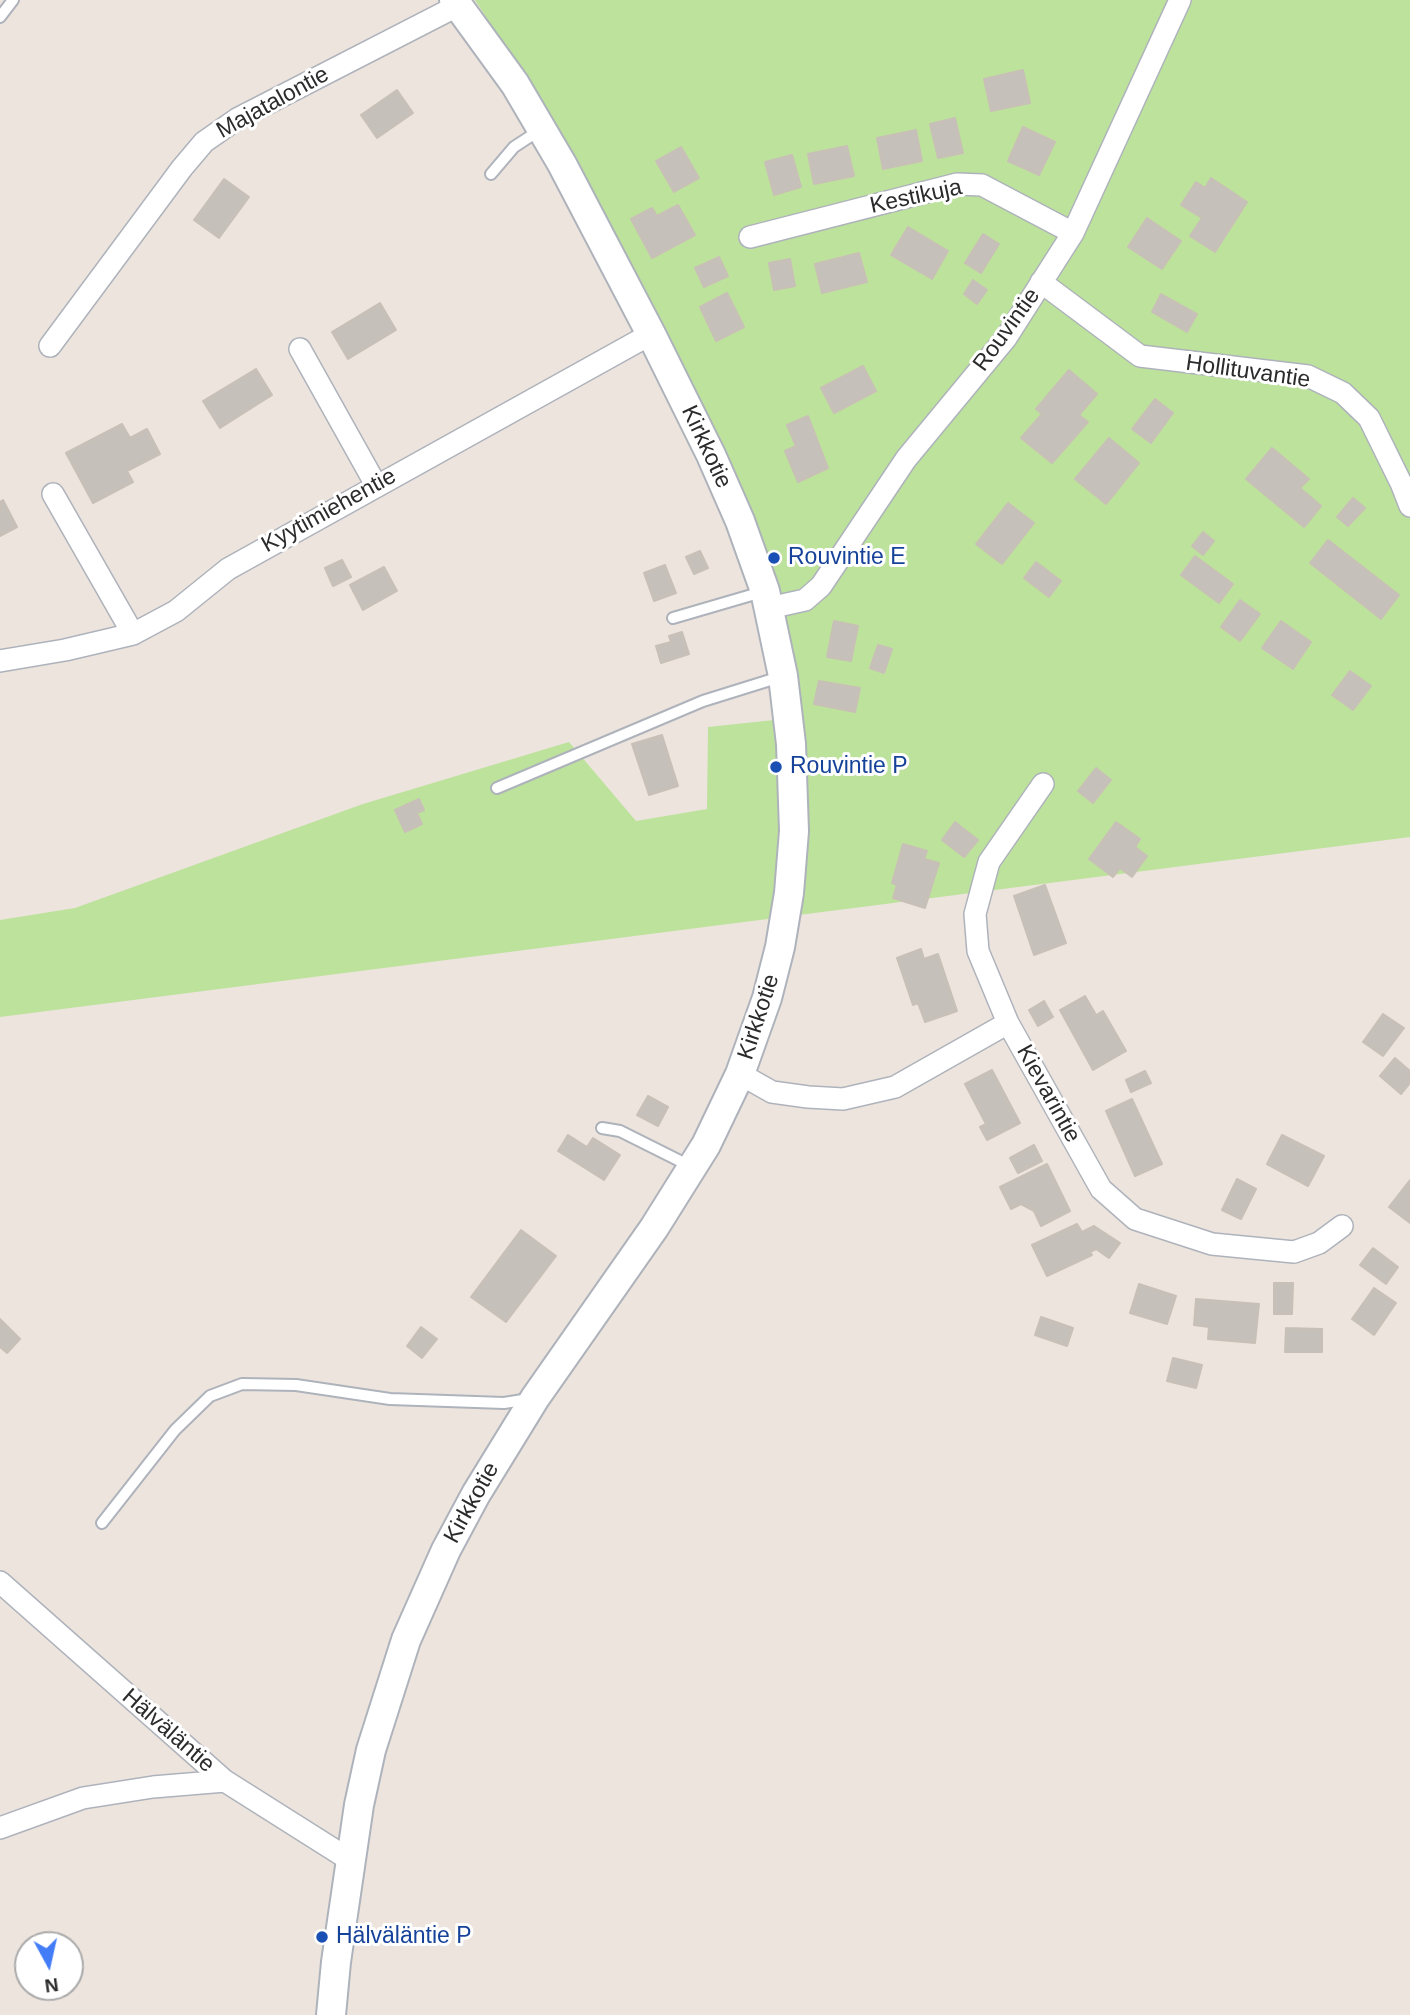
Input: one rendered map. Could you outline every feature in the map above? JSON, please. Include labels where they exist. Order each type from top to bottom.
[{"type":"street","name":"Rouvintie","points":[[767,600],[805,600],[821,586],[906,459],[1006,338],[1073,233],[1180,0]]},
{"type":"street","name":"Kirkkotie","points":[[331,2015],[350,1860],[371,1750],[406,1640],[446,1550],[476,1494],[536,1398],[654,1228],[706,1145],[740,1074],[767,998],[780,947],[789,893],[794,819],[791,744],[783,676],[767,600],[740,522],[711,455],[651,334],[542,129],[515,84],[456,3]]},
{"type":"street","name":"Majatalontie","points":[[50,346],[204,142],[237,118],[456,3]]},
{"type":"street","name":"Kestikuja","points":[[750,237],[957,184],[982,185],[1073,233]]},
{"type":"street","name":"Hollituvantie","points":[[1041,282],[1140,356],[1308,376],[1343,393],[1369,418],[1410,506]]},
{"type":"street","name":"Kyytimiehentie","points":[[0,661],[65,650],[133,634],[176,611],[228,569],[651,334]]},
{"type":"street","points":[[300,349],[376,485]]},
{"type":"street","points":[[53,494],[133,634]]},
{"type":"street","points":[[1008,1023],[978,951],[975,914],[989,862],[1043,784]]},
{"type":"street","name":"Kievarintie","points":[[740,1074],[772,1091],[843,1099],[895,1087],[1008,1023],[1101,1189],[1135,1219],[1212,1244],[1294,1252],[1319,1243],[1342,1226]]},
{"type":"street","name":"Hälväläntie","points":[[0,1583],[225,1781],[350,1860]]},
{"type":"street","points":[[0,1828],[83,1798],[153,1787],[225,1781]]},
{"type":"lane","points":[[0,17],[13,0]]},
{"type":"lane","points":[[491,174],[513,147],[542,129]]},
{"type":"lane","points":[[673,618],[767,600]]},
{"type":"lane","points":[[497,788],[703,701],[783,676]]},
{"type":"lane","points":[[602,1128],[621,1131],[692,1167]]},
{"type":"lane","points":[[102,1523],[175,1430],[210,1396],[242,1384],[296,1385],[390,1399],[504,1402],[536,1398]]},
{"type":"green space","points":[[475,0],[1410,0],[1410,837],[0,1017],[0,920],[75,908],[363,804],[569,742],[636,821],[707,809],[708,727],[802,717],[789,631],[770,557],[572,151]]},
{"type":"building","points":[[1023,70],[1030,103],[991,111],[984,79]]},
{"type":"building","points":[[397,90],[413,113],[377,138],[361,115]]},
{"type":"building","points":[[955,118],[963,153],[938,158],[930,124]]},
{"type":"building","points":[[1023,127],[1055,142],[1039,175],[1008,161]]},
{"type":"building","points":[[916,130],[922,161],[883,169],[877,138]]},
{"type":"building","points":[[847,146],[854,176],[814,184],[808,154]]},
{"type":"building","points":[[681,147],[699,178],[674,192],[656,161]]},
{"type":"building","points":[[792,155],[801,187],[774,195],[765,162]]},
{"type":"building","points":[[1211,178],[1247,202],[1215,252],[1190,236],[1202,218],[1181,205],[1196,182],[1205,188]]},
{"type":"building","points":[[224,179],[249,197],[219,238],[194,220]]},
{"type":"building","points":[[678,205],[695,235],[652,258],[631,219],[652,208],[657,216]]},
{"type":"building","points":[[1147,218],[1181,241],[1162,269],[1128,247]]},
{"type":"building","points":[[908,227],[948,251],[932,279],[891,255]]},
{"type":"building","points":[[983,234],[999,244],[981,273],[965,263]]},
{"type":"building","points":[[859,253],[867,282],[822,293],[815,264]]},
{"type":"building","points":[[719,257],[728,276],[704,287],[695,268]]},
{"type":"building","points":[[790,259],[795,286],[774,290],[769,263]]},
{"type":"building","points":[[973,280],[987,290],[977,304],[964,294]]},
{"type":"building","points":[[727,293],[744,327],[716,341],[700,307]]},
{"type":"building","points":[[1161,294],[1197,314],[1187,332],[1152,312]]},
{"type":"building","points":[[380,303],[396,330],[348,359],[332,332]]},
{"type":"building","points":[[863,366],[876,391],[834,413],[821,388]]},
{"type":"building","points":[[256,369],[272,395],[220,428],[203,401]]},
{"type":"building","points":[[1069,370],[1097,394],[1079,415],[1088,422],[1052,463],[1021,438],[1042,414],[1036,409]]},
{"type":"building","points":[[1155,399],[1173,413],[1151,443],[1132,429]]},
{"type":"building","points":[[808,416],[828,468],[798,482],[785,451],[796,446],[787,425]]},
{"type":"building","points":[[122,424],[130,438],[147,429],[160,454],[127,471],[133,482],[93,503],[66,453]]},
{"type":"building","points":[[1109,438],[1139,463],[1106,504],[1075,479]]},
{"type":"building","points":[[1272,448],[1309,479],[1300,488],[1321,506],[1304,527],[1246,479]]},
{"type":"building","points":[[1353,498],[1365,508],[1348,526],[1337,517]]},
{"type":"building","points":[[3,500],[17,527],[0,536],[0,502]]},
{"type":"building","points":[[1008,503],[1034,523],[1002,564],[976,544]]},
{"type":"building","points":[[1203,532],[1214,541],[1203,555],[1192,546]]},
{"type":"building","points":[[1328,540],[1399,595],[1381,619],[1310,563]]},
{"type":"building","points":[[700,551],[708,568],[694,574],[686,557]]},
{"type":"building","points":[[1195,556],[1233,584],[1219,603],[1181,575]]},
{"type":"building","points":[[342,560],[351,577],[333,586],[325,568]]},
{"type":"building","points":[[1036,562],[1061,581],[1049,597],[1024,578]]},
{"type":"building","points":[[665,565],[676,593],[654,601],[644,573]]},
{"type":"building","points":[[384,567],[397,591],[363,610],[350,585]]},
{"type":"building","points":[[1240,600],[1260,614],[1240,641],[1221,627]]},
{"type":"building","points":[[834,621],[858,626],[851,661],[827,657]]},
{"type":"building","points":[[1281,621],[1311,642],[1293,669],[1262,648]]},
{"type":"building","points":[[682,632],[689,654],[661,663],[656,646],[671,642],[669,636]]},
{"type":"building","points":[[878,645],[892,649],[884,673],[870,668]]},
{"type":"building","points":[[1350,671],[1371,686],[1353,710],[1332,695]]},
{"type":"building","points":[[819,681],[860,688],[855,712],[814,704]]},
{"type":"building","points":[[662,735],[678,786],[649,795],[632,744]]},
{"type":"building","points":[[1096,768],[1111,780],[1093,803],[1078,791]]},
{"type":"building","points":[[419,799],[424,810],[417,813],[422,824],[405,832],[395,810]]},
{"type":"building","points":[[955,822],[978,840],[964,857],[942,840]]},
{"type":"building","points":[[1116,822],[1140,839],[1135,847],[1147,856],[1132,877],[1120,868],[1113,877],[1089,859]]},
{"type":"building","points":[[903,844],[927,851],[924,859],[939,863],[925,908],[893,898],[897,885],[892,883]]},
{"type":"building","points":[[1045,885],[1066,943],[1034,955],[1014,896]]},
{"type":"building","points":[[921,949],[924,959],[938,954],[957,1011],[925,1022],[918,1003],[913,1005],[897,958]]},
{"type":"building","points":[[1085,996],[1096,1015],[1103,1011],[1126,1051],[1093,1070],[1060,1010]]},
{"type":"building","points":[[1044,1001],[1053,1017],[1038,1026],[1029,1010]]},
{"type":"building","points":[[1383,1014],[1404,1028],[1383,1056],[1363,1042]]},
{"type":"building","points":[[1395,1058],[1410,1071],[1410,1083],[1401,1094],[1380,1076]]},
{"type":"building","points":[[992,1070],[1020,1123],[987,1140],[980,1127],[986,1124],[965,1084]]},
{"type":"building","points":[[1145,1071],[1151,1083],[1131,1092],[1126,1080]]},
{"type":"building","points":[[648,1096],[668,1107],[658,1126],[637,1115]]},
{"type":"building","points":[[1132,1099],[1162,1164],[1135,1176],[1106,1111]]},
{"type":"building","points":[[568,1135],[587,1147],[593,1138],[620,1155],[604,1180],[558,1151]]},
{"type":"building","points":[[1282,1135],[1324,1156],[1308,1186],[1267,1164]]},
{"type":"building","points":[[1034,1145],[1042,1161],[1018,1173],[1010,1158]]},
{"type":"building","points":[[1047,1164],[1070,1211],[1041,1226],[1034,1211],[1021,1204],[1011,1209],[1000,1187]]},
{"type":"building","points":[[1237,1179],[1256,1189],[1241,1219],[1222,1210]]},
{"type":"building","points":[[1410,1180],[1410,1223],[1389,1207]]},
{"type":"building","points":[[1077,1224],[1082,1232],[1094,1226],[1120,1243],[1109,1258],[1096,1249],[1090,1252],[1092,1255],[1047,1276],[1032,1245]]},
{"type":"building","points":[[521,1230],[556,1256],[506,1322],[471,1297]]},
{"type":"building","points":[[1373,1248],[1398,1267],[1386,1284],[1360,1265]]},
{"type":"building","points":[[1274,1283],[1293,1283],[1292,1314],[1274,1314]]},
{"type":"building","points":[[1139,1284],[1176,1296],[1167,1324],[1130,1313]]},
{"type":"building","points":[[1374,1288],[1396,1303],[1374,1335],[1352,1319]]},
{"type":"building","points":[[1196,1299],[1259,1304],[1255,1343],[1208,1339],[1209,1327],[1194,1325]]},
{"type":"building","points":[[1041,1317],[1073,1328],[1067,1346],[1035,1335]]},
{"type":"building","points":[[0,1319],[20,1339],[7,1353],[0,1347]]},
{"type":"building","points":[[421,1327],[437,1339],[422,1358],[407,1346]]},
{"type":"building","points":[[1286,1328],[1322,1329],[1322,1352],[1285,1352]]},
{"type":"building","points":[[1173,1358],[1202,1365],[1196,1388],[1167,1381]]},
{"type":"place","name":"Rouvintie E","points":[[774,558]]},
{"type":"place","name":"Rouvintie P","points":[[776,767]]},
{"type":"place","name":"Hälväläntie P","points":[[322,1937]]}]
